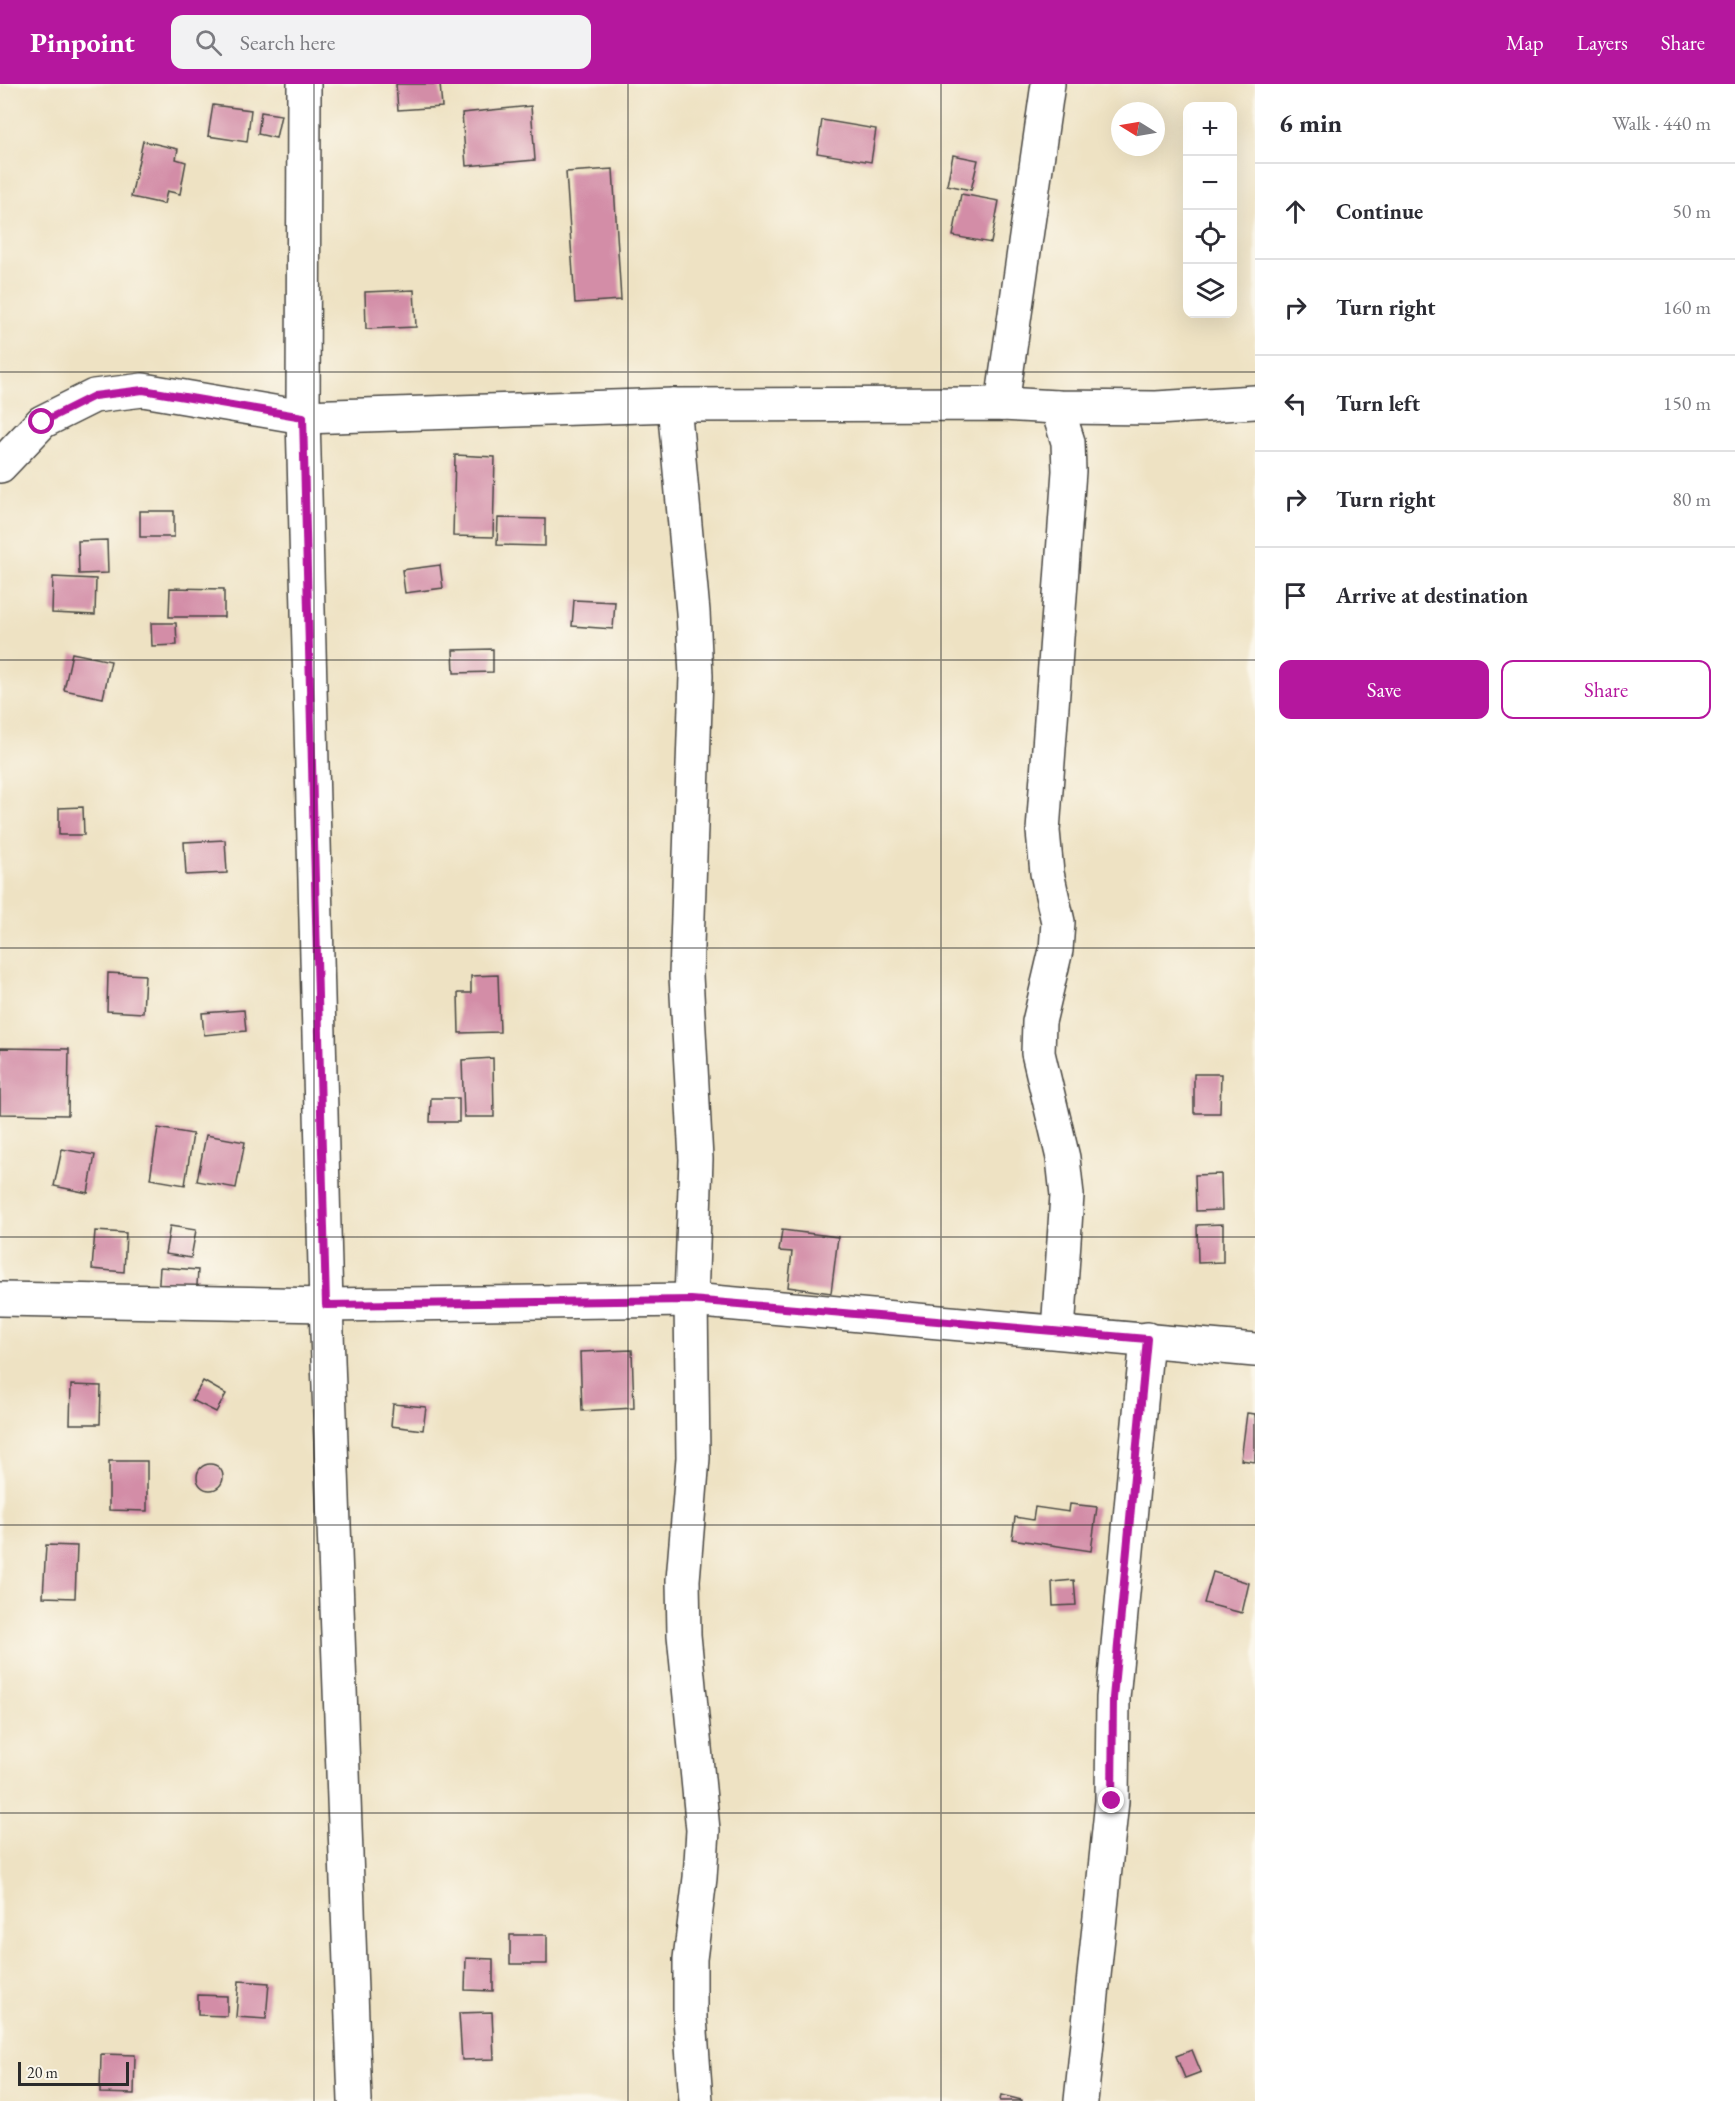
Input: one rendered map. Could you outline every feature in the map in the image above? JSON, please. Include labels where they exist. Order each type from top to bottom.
[{"type":"street","points":[[304,84],[303,417],[326,1305],[355,2101]]},
{"type":"street","points":[[1002,404],[1048,84]]},
{"type":"street","points":[[0,466],[42,422],[94,396],[143,390],[303,417],[674,405],[1002,404],[1156,408],[1255,402]]},
{"type":"street","points":[[674,405],[693,612],[696,676],[686,976],[696,1159],[691,1300],[693,1458],[683,1580],[684,1635],[703,1830],[700,1878],[690,1959],[690,2018],[696,2101]]},
{"type":"street","points":[[1057,407],[1068,442],[1069,471],[1043,831],[1047,873],[1058,922],[1056,950],[1039,1022],[1038,1053],[1063,1158],[1067,1195],[1058,1332]]},
{"type":"street","points":[[0,1299],[326,1305],[691,1300],[1255,1350]]},
{"type":"street","points":[[1082,2101],[1112,1801],[1113,1698],[1147,1339]]},
{"type":"building","points":[[396,84],[440,84],[442,107],[398,110]]},
{"type":"building","points":[[213,105],[251,110],[247,142],[208,136]]},
{"type":"building","points":[[531,106],[535,160],[466,166],[462,113]]},
{"type":"building","points":[[261,112],[281,115],[276,138],[258,134]]},
{"type":"building","points":[[822,120],[876,129],[871,162],[817,153]]},
{"type":"building","points":[[143,141],[178,149],[176,159],[186,162],[180,194],[167,191],[164,204],[131,197]]},
{"type":"building","points":[[953,155],[978,160],[971,190],[947,185]]},
{"type":"building","points":[[613,169],[621,300],[575,303],[566,172]]},
{"type":"building","points":[[961,194],[999,201],[991,243],[953,236]]},
{"type":"building","points":[[414,290],[416,327],[366,329],[365,292]]},
{"type":"building","points":[[455,455],[495,457],[493,537],[453,536]]},
{"type":"building","points":[[140,511],[174,511],[174,537],[140,537]]},
{"type":"building","points":[[498,518],[545,519],[545,546],[497,545]]},
{"type":"building","points":[[107,540],[108,573],[79,574],[78,541]]},
{"type":"building","points":[[440,565],[443,588],[405,593],[402,570]]},
{"type":"building","points":[[53,577],[96,579],[95,615],[52,613]]},
{"type":"building","points":[[170,588],[224,589],[224,617],[169,617]]},
{"type":"building","points":[[574,600],[615,602],[613,629],[572,626]]},
{"type":"building","points":[[151,623],[176,623],[177,645],[152,646]]},
{"type":"building","points":[[493,649],[493,672],[454,673],[453,650]]},
{"type":"building","points":[[72,653],[111,661],[103,698],[64,690]]},
{"type":"building","points":[[83,807],[84,835],[59,835],[59,808]]},
{"type":"building","points":[[225,840],[227,873],[186,875],[184,842]]},
{"type":"building","points":[[108,973],[145,975],[143,1013],[107,1011]]},
{"type":"building","points":[[498,975],[500,1032],[459,1033],[458,993],[471,993],[471,976]]},
{"type":"building","points":[[244,1010],[246,1031],[204,1035],[202,1013]]},
{"type":"building","points":[[0,1048],[69,1049],[68,1115],[0,1114]]},
{"type":"building","points":[[493,1058],[494,1117],[464,1117],[462,1060]]},
{"type":"building","points":[[1194,1074],[1221,1074],[1220,1113],[1194,1113]]},
{"type":"building","points":[[431,1098],[459,1098],[459,1122],[430,1122]]},
{"type":"building","points":[[158,1128],[193,1134],[185,1185],[150,1179]]},
{"type":"building","points":[[206,1135],[245,1142],[236,1188],[197,1181]]},
{"type":"building","points":[[62,1149],[95,1155],[88,1193],[54,1186]]},
{"type":"building","points":[[1221,1174],[1222,1210],[1196,1211],[1195,1175]]},
{"type":"building","points":[[1223,1224],[1223,1262],[1198,1263],[1197,1225]]},
{"type":"building","points":[[170,1226],[196,1230],[191,1258],[165,1254]]},
{"type":"building","points":[[782,1230],[838,1237],[831,1293],[788,1287],[792,1252],[779,1251]]},
{"type":"building","points":[[95,1231],[126,1233],[124,1272],[92,1269]]},
{"type":"building","points":[[160,1267],[198,1270],[196,1300],[158,1298]]},
{"type":"building","points":[[632,1350],[634,1408],[582,1411],[580,1352]]},
{"type":"building","points":[[203,1381],[226,1394],[216,1412],[192,1400]]},
{"type":"building","points":[[71,1385],[101,1386],[100,1424],[70,1424]]},
{"type":"building","points":[[393,1404],[426,1407],[423,1430],[391,1426]]},
{"type":"building","points":[[1247,1413],[1255,1414],[1255,1462],[1241,1460]]},
{"type":"building","points":[[109,1461],[147,1461],[147,1511],[109,1510]]},
{"type":"building","points":[[210,1464],[219,1468],[223,1477],[219,1486],[210,1490],[201,1486],[197,1477],[201,1468]]},
{"type":"building","points":[[1070,1504],[1097,1507],[1091,1551],[1012,1539],[1015,1517],[1033,1520],[1035,1507],[1069,1512]]},
{"type":"building","points":[[46,1545],[77,1546],[75,1598],[43,1597]]},
{"type":"building","points":[[1213,1572],[1249,1583],[1242,1613],[1204,1603]]},
{"type":"building","points":[[1074,1580],[1076,1605],[1053,1606],[1052,1582]]},
{"type":"building","points":[[510,1935],[547,1935],[547,1964],[510,1964]]},
{"type":"building","points":[[466,1958],[493,1959],[493,1991],[465,1990]]},
{"type":"building","points":[[239,1981],[269,1983],[266,2019],[236,2017]]},
{"type":"building","points":[[198,1995],[227,1996],[227,2016],[198,2015]]},
{"type":"building","points":[[492,2012],[494,2059],[462,2060],[459,2013]]},
{"type":"building","points":[[1192,2050],[1201,2072],[1185,2078],[1176,2056]]},
{"type":"building","points":[[101,2054],[135,2055],[134,2094],[100,2093]]},
{"type":"building","points":[[1001,2095],[1022,2100],[1022,2101],[1000,2101]]},
{"type":"route","points":[[42,422],[94,396],[143,390],[303,417],[326,1305],[691,1300],[1147,1339],[1113,1698],[1112,1801]]}]
